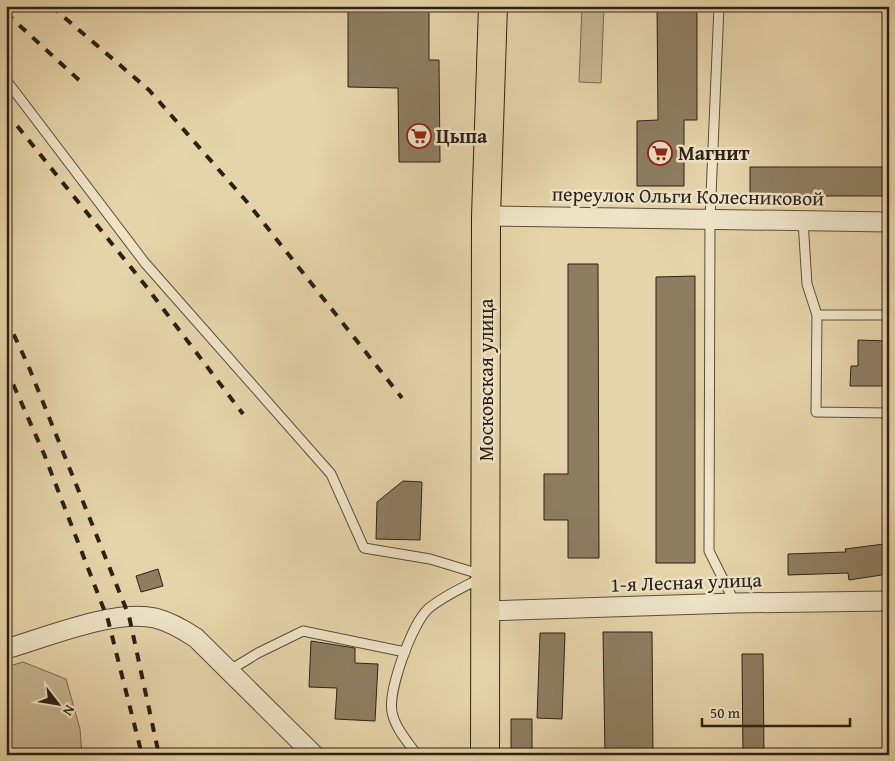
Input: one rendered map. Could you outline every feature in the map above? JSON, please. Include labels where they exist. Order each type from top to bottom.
[{"type":"main road","name":"Московская улица","points":[[485,755],[486,216],[493,6]]},
{"type":"street","name":"переулок Ольги Колесниковой","points":[[486,216],[889,222]]},
{"type":"street","name":"1-я Лесная улица","points":[[485,611],[735,603],[889,601]]},
{"type":"street","points":[[6,649],[108,620],[129,616],[155,618],[179,626],[196,638],[230,670],[314,755]]},
{"type":"lane","points":[[720,6],[710,219],[709,551],[735,603]]},
{"type":"lane","points":[[6,80],[146,263],[331,474],[364,548],[430,559],[486,576]]},
{"type":"lane","points":[[803,221],[807,284],[817,315],[816,412],[889,413]]},
{"type":"lane","points":[[817,315],[889,315]]},
{"type":"lane","points":[[417,755],[399,729],[392,711],[394,679],[405,652],[427,610],[486,576]]},
{"type":"lane","points":[[230,670],[258,653],[303,631],[405,652]]},
{"type":"shaded area","points":[[582,6],[604,6],[601,83],[579,82]]},
{"type":"shaded area","points":[[23,662],[66,679],[80,729],[82,755],[6,755],[6,667]]},
{"type":"building","points":[[348,6],[429,6],[429,60],[439,60],[440,162],[399,162],[398,88],[348,87]]},
{"type":"building","points":[[657,6],[697,6],[697,120],[684,120],[684,186],[637,186],[637,121],[658,120]]},
{"type":"building","points":[[750,167],[889,167],[889,196],[750,196]]},
{"type":"building","points":[[568,264],[598,264],[599,558],[568,558],[568,520],[544,520],[544,474],[568,474]]},
{"type":"building","points":[[695,276],[695,563],[656,563],[656,277]]},
{"type":"building","points":[[858,340],[889,341],[889,386],[850,386],[851,366],[858,366]]},
{"type":"building","points":[[403,481],[422,482],[420,540],[376,539],[377,502]]},
{"type":"building","points":[[884,544],[888,574],[849,580],[848,573],[788,575],[788,554],[846,552],[845,549]]},
{"type":"building","points":[[158,569],[163,586],[141,592],[136,576]]},
{"type":"building","points":[[603,632],[652,632],[653,755],[605,755]]},
{"type":"building","points":[[540,633],[565,633],[562,719],[537,718]]},
{"type":"building","points":[[311,641],[355,648],[355,663],[378,664],[375,721],[335,719],[337,688],[309,687]]},
{"type":"building","points":[[742,654],[763,654],[764,755],[743,755]]},
{"type":"building","points":[[511,719],[532,719],[532,752],[511,752]]},
{"type":"railway","points":[[51,6],[149,90],[247,202],[402,398]]},
{"type":"railway","points":[[6,13],[80,81]]},
{"type":"railway","points":[[6,112],[145,285],[243,414]]},
{"type":"railway","points":[[6,318],[28,365],[129,616],[159,755]]},
{"type":"railway","points":[[6,368],[44,454],[108,620],[142,755]]},
{"type":"place","name":"Цыпа","points":[[419,136]]},
{"type":"place","name":"Магнит","points":[[660,153]]}]
